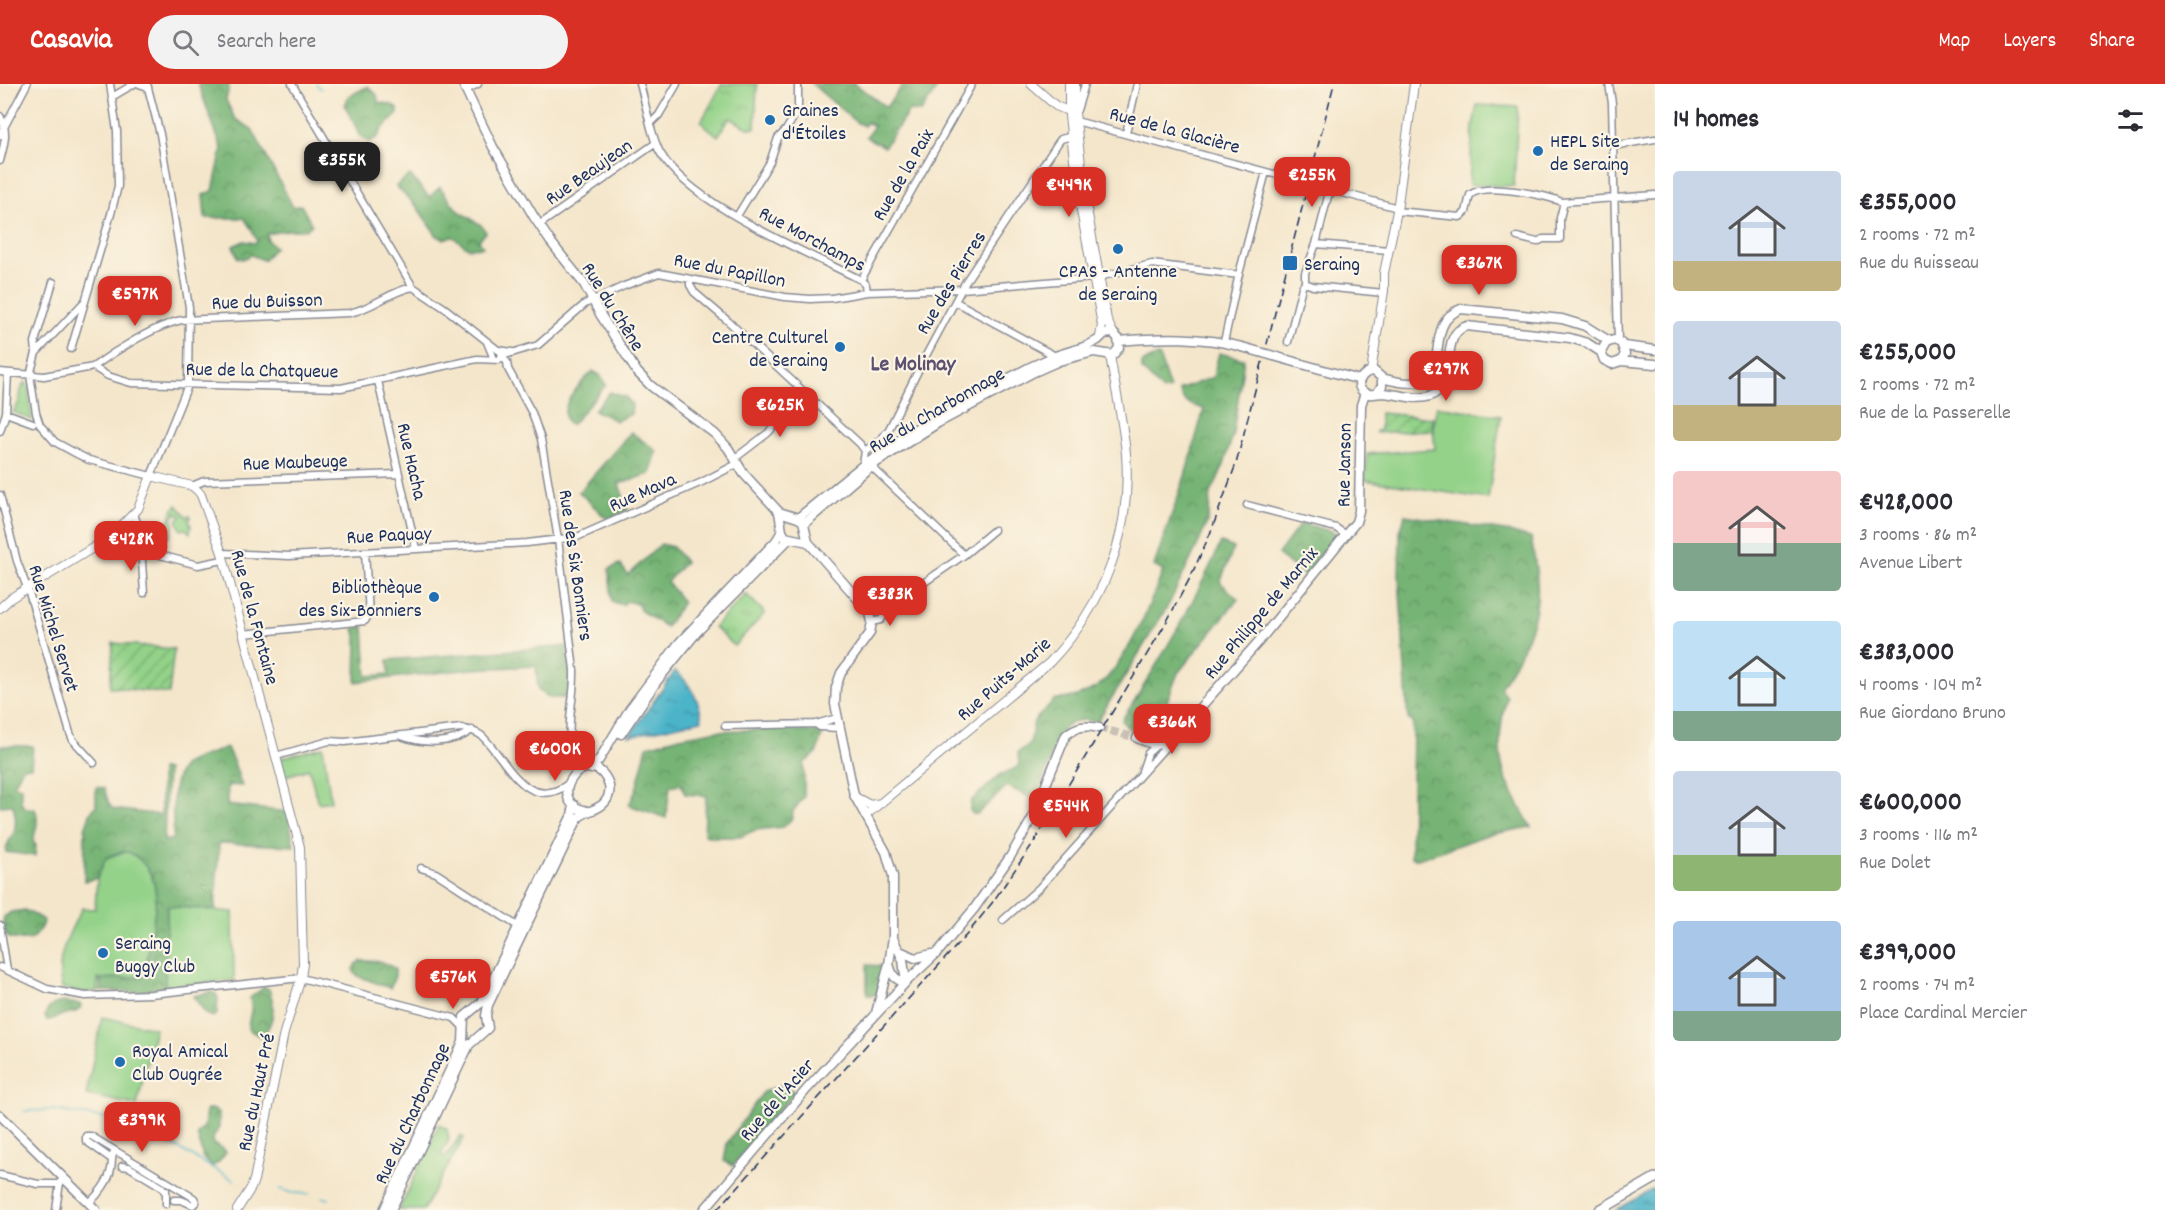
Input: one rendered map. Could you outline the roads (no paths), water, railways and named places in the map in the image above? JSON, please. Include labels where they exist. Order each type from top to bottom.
[{"type":"main road","name":"Rue du Chêne","points":[[464,87],[502,163],[539,225],[584,284],[625,356],[641,378],[712,431],[724,443],[748,479],[779,512],[799,522]]},
{"type":"main road","points":[[1120,341],[1167,338],[1224,342],[1360,380],[1362,375],[1371,371],[1382,378],[1418,383],[1427,380],[1434,369],[1442,326],[1449,315],[1461,309],[1562,319],[1585,326],[1617,343],[1655,350]]},
{"type":"main road","points":[[1365,393],[1422,397],[1438,391],[1446,379],[1455,335],[1458,330],[1467,326],[1564,336],[1587,343],[1601,352],[1608,363],[1615,364],[1621,361],[1655,364]]},
{"type":"main road","points":[[1113,333],[1120,341]]},
{"type":"main road","name":"Rue du Charbonnage","points":[[799,522],[867,465],[932,419],[1028,368],[1099,339],[1104,334],[1113,333]]},
{"type":"main road","points":[[1099,339],[1100,352],[1110,356],[1118,351],[1120,341]]},
{"type":"main road","points":[[1601,352],[1604,345],[1617,343]]},
{"type":"main road","points":[[1617,343],[1625,354],[1621,361]]},
{"type":"main road","name":"Rue du Charbonnage","points":[[867,465],[1027,375],[1059,361],[1100,352]]},
{"type":"main road","points":[[1377,393],[1382,386],[1382,378]]},
{"type":"main road","name":"Rue Janson","points":[[1347,535],[1359,516],[1361,405],[1365,393],[1360,380]]},
{"type":"main road","points":[[779,512],[782,528],[792,539],[808,542]]},
{"type":"main road","points":[[591,769],[646,686],[679,643],[776,541],[782,528],[799,522]]},
{"type":"main road","points":[[466,1015],[474,1011],[482,1002],[572,815],[568,784],[574,773],[591,769],[602,773],[602,766],[624,730],[678,654],[708,620],[792,539],[799,538],[799,522]]},
{"type":"main road","points":[[799,522],[808,542],[866,608],[872,622],[865,640],[838,679],[835,696],[837,718],[855,797],[883,846],[892,869],[893,937],[889,964],[876,1013]]},
{"type":"main road","name":"Rue Philippe de Marnix","points":[[1158,749],[1175,736],[1260,640],[1347,535]]},
{"type":"main road","name":"Rue de l'Acier","points":[[704,1210],[770,1131],[876,1013],[938,952],[974,909],[1024,834],[1042,798],[1066,735],[1077,727],[1099,728]]},
{"type":"main road","points":[[1140,739],[1158,749]]},
{"type":"main road","name":"Rue du Charbonnage","points":[[391,1210],[469,1045],[488,1028],[486,1016],[488,1005],[578,818],[587,811],[600,807],[608,798],[609,784],[602,773]]},
{"type":"main road","points":[[571,801],[587,811]]},
{"type":"main road","points":[[889,964],[895,978],[906,982],[905,965],[893,937]]},
{"type":"main road","points":[[900,951],[908,956],[919,958],[938,952]]},
{"type":"main road","points":[[474,1011],[486,1016]]},
{"type":"main road","name":"Rue du Charbonnage","points":[[384,1210],[463,1042],[466,1015]]},
{"type":"main road","name":"Rue du Charbonnage","points":[[463,1028],[471,1036],[479,1036]]},
{"type":"main road","points":[[0,1115],[61,1180],[93,1207]]},
{"type":"main road","points":[[1600,1210],[1655,1178]]},
{"type":"street","points":[[0,135],[27,84]]},
{"type":"street","points":[[72,349],[118,186],[117,131],[110,84]]},
{"type":"street","points":[[112,98],[134,84]]},
{"type":"street","points":[[0,608],[26,589],[102,543],[134,514],[188,385],[187,289],[160,134],[147,86],[139,84]]},
{"type":"street","points":[[292,84],[413,287],[446,309],[487,342],[497,355]]},
{"type":"street","points":[[464,87],[477,84]]},
{"type":"street","name":"Rue Morchamps","points":[[640,84],[656,143],[665,161],[680,176],[707,198],[737,216],[861,280],[866,285],[867,292]]},
{"type":"street","points":[[651,123],[659,115],[677,84]]},
{"type":"street","name":"Rue Morchamps","points":[[737,216],[770,162],[778,138],[786,130],[798,110],[798,84]]},
{"type":"street","name":"Rue de la Paix","points":[[861,280],[972,84]]},
{"type":"street","points":[[1031,84],[1056,106],[1073,115]]},
{"type":"street","points":[[1069,84],[1102,325],[1099,339]]},
{"type":"street","points":[[1075,84],[1072,136],[1080,204],[1096,278],[1107,320],[1113,333]]},
{"type":"street","points":[[1073,115],[1084,84]]},
{"type":"street","points":[[1126,133],[1137,84]]},
{"type":"street","points":[[1371,371],[1384,293],[1384,277],[1397,210],[1414,84]]},
{"type":"street","points":[[1609,84],[1613,146],[1617,343]]},
{"type":"street","name":"Rue de la Glacière","points":[[1073,115],[1126,133],[1300,181]]},
{"type":"street","points":[[0,116],[7,134],[0,161]]},
{"type":"street","name":"Rue des Pierres","points":[[865,451],[887,432],[962,289],[1058,143],[1061,139],[1072,136]]},
{"type":"street","points":[[1613,146],[1655,138]]},
{"type":"street","name":"Rue Beaujean","points":[[539,225],[656,143]]},
{"type":"street","points":[[1224,342],[1266,172]]},
{"type":"street","points":[[1322,180],[1322,187],[1397,210],[1460,217],[1466,212],[1470,195],[1480,190],[1523,192],[1564,202],[1655,195]]},
{"type":"street","points":[[1288,342],[1302,286],[1305,283],[1305,273],[1316,244],[1328,196],[1333,190]]},
{"type":"street","points":[[1517,237],[1537,242],[1543,239],[1560,239],[1560,218],[1564,202]]},
{"type":"street","points":[[1316,244],[1389,250]]},
{"type":"street","name":"Rue du Papillon","points":[[593,301],[655,274],[663,273],[690,280],[802,299],[825,299],[867,292],[962,289],[1096,278],[1149,264],[1239,275]]},
{"type":"street","points":[[690,280],[694,291],[860,444],[865,451],[867,465],[964,555]]},
{"type":"street","points":[[53,282],[35,342],[36,353],[30,375],[40,425],[50,438],[89,460],[192,486]]},
{"type":"street","points":[[1305,283],[1313,286],[1384,293]]},
{"type":"street","name":"Rue du Buisson","points":[[93,367],[169,322],[349,313],[367,308],[413,287]]},
{"type":"street","name":"Rue de la Chatqueue","points":[[93,367],[108,376],[129,382],[341,388],[538,345],[574,312],[593,301]]},
{"type":"street","points":[[36,353],[84,302]]},
{"type":"street","points":[[956,302],[1055,356]]},
{"type":"street","name":"Rue des Six Bonniers","points":[[497,355],[507,362],[508,369],[539,430],[558,538],[574,670],[574,686],[568,720],[569,737],[580,770]]},
{"type":"street","name":"Rue Puits-Marie","points":[[865,816],[1050,662],[1073,635],[1097,600],[1114,559],[1126,500],[1125,445],[1110,356]]},
{"type":"street","points":[[0,372],[49,376],[93,367]]},
{"type":"street","points":[[0,431],[6,413],[3,388],[8,373]]},
{"type":"street","name":"Rue Hacha","points":[[378,381],[416,549]]},
{"type":"street","name":"Rue Mava","points":[[558,538],[584,535],[735,462],[765,436],[805,393]]},
{"type":"street","points":[[6,413],[33,423]]},
{"type":"street","name":"Rue Maubeuge","points":[[192,486],[204,481],[399,474]]},
{"type":"street","name":"Rue de la Fontaine","points":[[192,486],[201,495],[222,557],[301,851],[303,964],[301,978]]},
{"type":"street","name":"Rue Michel Servet","points":[[0,495],[70,733],[73,740],[94,763]]},
{"type":"street","points":[[1247,505],[1336,528],[1347,535]]},
{"type":"street","points":[[134,514],[139,525],[144,593]]},
{"type":"street","points":[[872,622],[881,620],[890,606],[964,555],[994,530]]},
{"type":"street","name":"Rue Paquay","points":[[141,550],[198,565],[222,557],[289,556],[527,543],[558,538]]},
{"type":"street","points":[[243,634],[366,621],[369,614],[365,552]]},
{"type":"street","points":[[866,608],[873,605],[890,606]]},
{"type":"street","points":[[725,726],[816,724],[837,718]]},
{"type":"street","points":[[816,724],[820,728],[839,728]]},
{"type":"street","points":[[276,756],[329,741],[345,742],[461,728],[472,730],[482,736],[495,754],[528,788],[538,793],[557,792],[568,784]]},
{"type":"street","points":[[401,736],[418,742],[461,738],[472,730]]},
{"type":"street","points":[[1140,739],[1148,755]]},
{"type":"street","points":[[1003,920],[1039,888],[1142,772],[1158,749],[1152,748],[1142,772]]},
{"type":"street","points":[[557,792],[571,801]]},
{"type":"street","points":[[855,797],[867,804],[883,803]]},
{"type":"street","points":[[421,868],[436,873],[519,927]]},
{"type":"street","points":[[0,925],[3,968],[47,989],[85,996],[151,994],[301,978],[454,1018],[466,1015]]},
{"type":"street","name":"Rue du Haut Pré","points":[[237,1210],[254,1180],[284,1033],[301,978]]},
{"type":"street","points":[[454,1018],[463,1028]]},
{"type":"street","points":[[110,1158],[86,1142],[85,1137],[89,1135],[195,1200],[191,1205],[174,1200]]},
{"type":"street","points":[[111,1172],[110,1158],[115,1150]]},
{"type":"street","points":[[93,1207],[111,1172],[122,1166],[126,1158]]},
{"type":"street","points":[[122,1166],[129,1167],[162,1187],[165,1192]]},
{"type":"street","points":[[0,1175],[38,1184],[61,1180],[56,1210]]},
{"type":"street","points":[[164,1207],[165,1192],[170,1184]]},
{"type":"street","points":[[164,1207],[174,1200],[181,1190]]},
{"type":"water","points":[[675,671],[693,693],[702,720],[629,736]]},
{"type":"water","points":[[1655,1188],[1655,1210],[1616,1210]]},
{"type":"waterway","points":[[316,84],[321,89]]},
{"type":"waterway","points":[[24,1111],[53,1110],[116,1120],[176,1147],[234,1180]]},
{"type":"waterway","points":[[280,1189],[309,1194]]},
{"type":"waterway","points":[[322,1197],[329,1199]]},
{"type":"tunnel","points":[[1099,728],[1137,738]]},
{"type":"railway","points":[[717,1210],[968,933],[992,903],[1034,842],[1167,621],[1210,534],[1236,464],[1334,84]]},
{"type":"place","name":"Graines d'Étoiles","points":[[770,120]]},
{"type":"place","name":"HEPL Site de Seraing","points":[[1538,151]]},
{"type":"place","name":"CPAS - Antenne de Seraing","points":[[1118,249]]},
{"type":"place","name":"Seraing","points":[[1290,263]]},
{"type":"place","name":"Centre Culturel de Seraing","points":[[840,347]]},
{"type":"place","name":"Bibliothèque des Six-Bonniers","points":[[434,597]]},
{"type":"place","name":"Seraing Buggy Club","points":[[103,953]]},
{"type":"place","name":"Royal Amical Club Ougrée","points":[[120,1062]]},
{"type":"district","name":"Le Molinay","points":[[913,362]]}]
